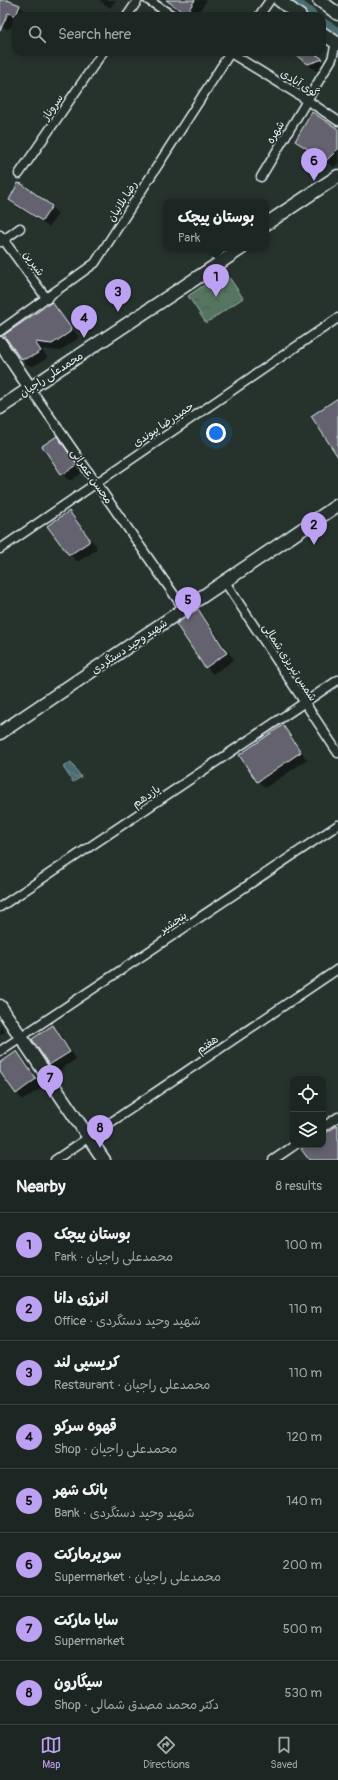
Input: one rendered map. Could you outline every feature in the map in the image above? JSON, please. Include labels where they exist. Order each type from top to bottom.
[{"type":"main road","points":[[279,0],[295,12]]},
{"type":"main road","points":[[319,0],[338,14]]},
{"type":"main road","points":[[326,36],[337,43]]},
{"type":"main road","points":[[269,222],[338,176]]},
{"type":"main road","points":[[269,230],[338,185]]},
{"type":"main road","name":"محمدعلی راجیان","points":[[0,408],[28,385],[227,251]]},
{"type":"main road","name":"محمدعلی راجیان","points":[[0,400],[28,385],[237,251]]},
{"type":"main road","name":"محسن عمرانی","points":[[0,344],[28,385]]},
{"type":"main road","name":"شهید وحید دستگردی","points":[[0,733],[338,505]]},
{"type":"main road","points":[[0,1006],[104,1160]]},
{"type":"street","points":[[130,12],[138,0]]},
{"type":"street","points":[[148,0],[167,12]]},
{"type":"street","points":[[262,12],[270,0]]},
{"type":"street","name":"شهره","points":[[261,177],[332,59],[337,43]]},
{"type":"street","name":"سروناز","points":[[19,174],[99,56]]},
{"type":"street","name":"رضا بلانیان","points":[[0,331],[47,299],[95,263],[227,56]]},
{"type":"street","name":"گوی آبادی","points":[[236,56],[338,121]]},
{"type":"street","name":"شیرین","points":[[20,228],[1,239],[47,299]]},
{"type":"street","name":"حمیدرضا پیوندی","points":[[0,549],[338,318]]},
{"type":"street","name":"محسن عمرانی","points":[[28,385],[184,609]]},
{"type":"street","name":"شمس تبریزی شمالی","points":[[225,582],[338,753]]},
{"type":"street","name":"یازدهم","points":[[0,907],[338,680]]},
{"type":"street","name":"پنجشیر","points":[[0,1051],[338,825]]},
{"type":"street","name":"هفتم","points":[[55,1160],[338,969]]},
{"type":"street","points":[[326,1125],[338,1116]]},
{"type":"street","points":[[273,1160],[291,1148]]},
{"type":"green space","points":[[225,271],[243,298],[206,323],[188,296]]},
{"type":"water","points":[[71,762],[81,777],[73,782],[63,767]]},
{"type":"building","points":[[0,0],[7,0],[20,5],[17,12],[12,12],[12,14],[8,13],[0,31]]},
{"type":"building","points":[[166,0],[195,0],[187,12],[183,12]]},
{"type":"building","points":[[297,56],[318,56],[323,59],[308,64]]},
{"type":"building","points":[[312,112],[338,129],[338,149],[326,161],[295,141]]},
{"type":"building","points":[[18,183],[22,184],[52,206],[42,221],[9,200]]},
{"type":"building","points":[[52,302],[71,328],[70,332],[52,344],[35,342],[41,351],[25,359],[20,358],[4,335]]},
{"type":"building","points":[[338,398],[338,457],[311,416]]},
{"type":"building","points":[[57,436],[77,465],[61,474],[42,446]]},
{"type":"building","points":[[69,511],[89,538],[89,542],[71,554],[68,554],[47,526]]},
{"type":"building","points":[[198,609],[227,653],[205,668],[176,624]]},
{"type":"building","points":[[283,725],[301,752],[257,782],[239,755]]},
{"type":"building","points":[[53,1025],[70,1052],[49,1065],[32,1039]]},
{"type":"building","points":[[17,1051],[36,1079],[16,1094],[0,1072],[0,1063]]},
{"type":"building","points":[[338,1125],[338,1160],[309,1160],[301,1149],[326,1148],[326,1133]]},
{"type":"waterway","points":[[288,0],[304,12]]},
{"type":"waterway","points":[[326,28],[338,36]]},
{"type":"place","name":"سوپرمارکت","points":[[314,181]]},
{"type":"place","name":"بوستان پیچک","points":[[216,297]]},
{"type":"place","name":"کریسپی لند","points":[[118,312]]},
{"type":"place","name":"قهوه سرکو","points":[[84,338]]},
{"type":"place","name":"انرژی دانا","points":[[314,545]]},
{"type":"place","name":"بانک شهر","points":[[188,620]]},
{"type":"place","name":"سایا مارکت","points":[[50,1098]]},
{"type":"place","name":"سیگارون","points":[[100,1148]]}]
